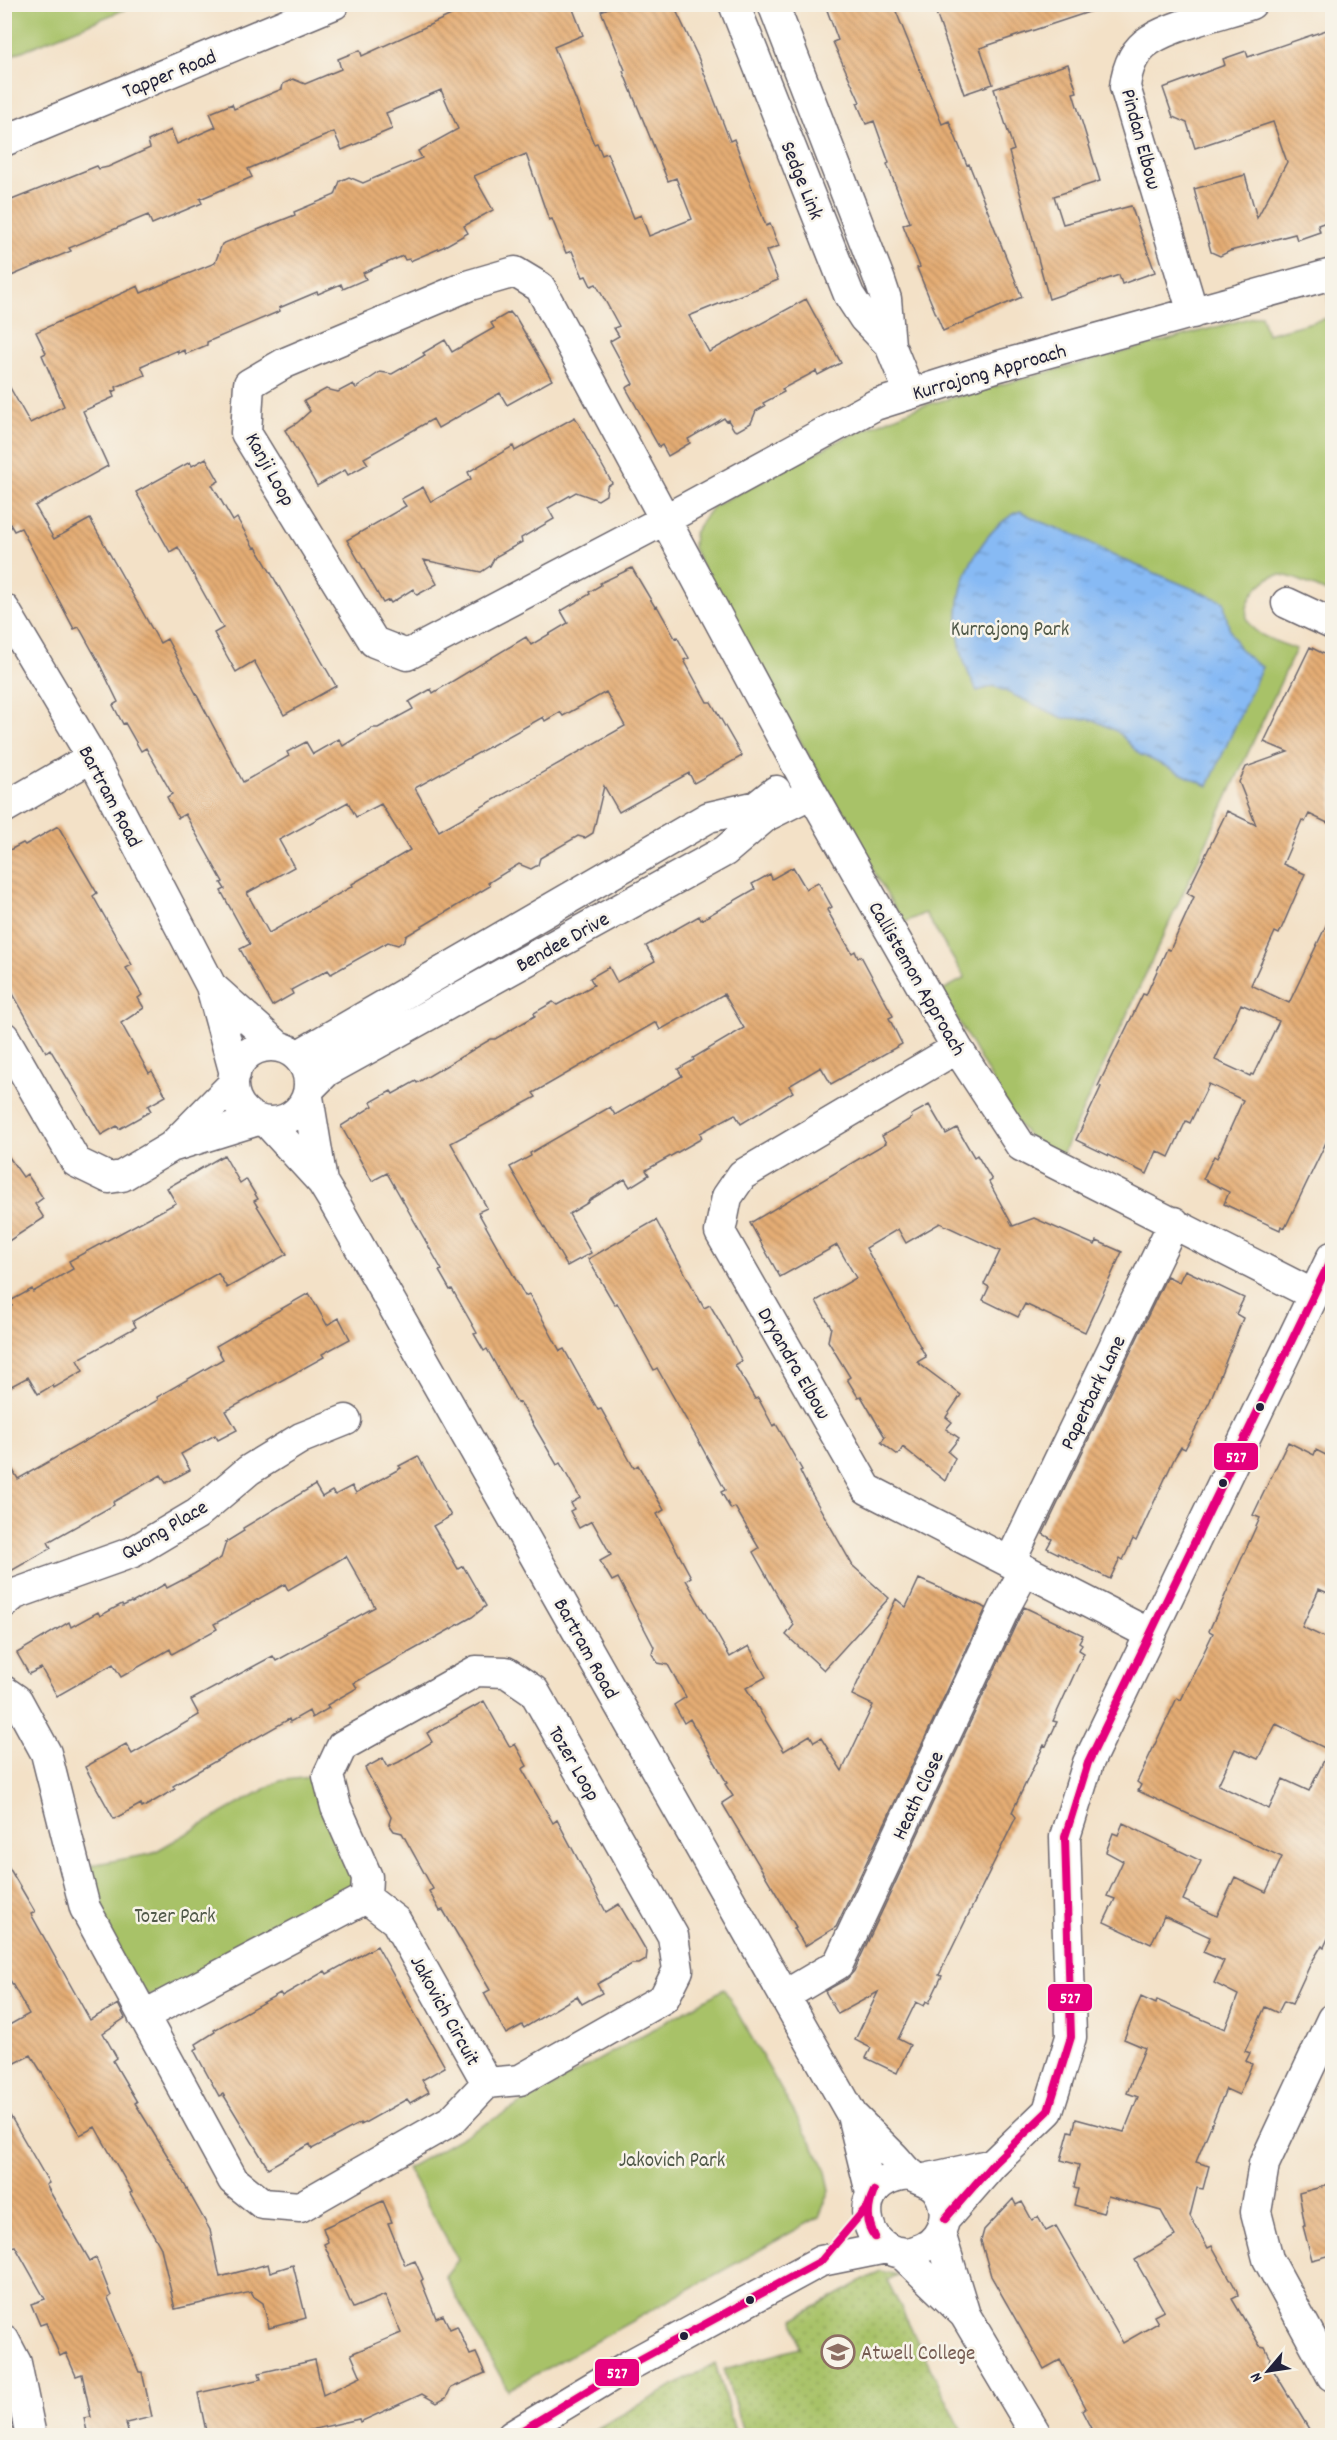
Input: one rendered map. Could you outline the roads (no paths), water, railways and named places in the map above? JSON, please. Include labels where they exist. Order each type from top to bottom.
[{"type":"street","name":"Tapper Road","points":[[4,141],[334,4]]},
{"type":"street","name":"Sedge Link","points":[[734,4],[849,295],[864,318],[890,345]]},
{"type":"street","name":"Sedge Link","points":[[773,4],[880,281],[886,299],[890,345],[910,394]]},
{"type":"street","name":"Pindan Elbow","points":[[1193,313],[1125,87],[1126,75],[1138,50],[1150,40],[1167,32],[1251,4]]},
{"type":"street","name":"Kanji Loop","points":[[515,272],[540,287],[666,519],[407,655],[375,642],[246,433],[249,384],[285,363],[463,288],[515,272]]},
{"type":"street","name":"Kurrajong Approach","points":[[666,519],[875,405],[999,366],[1332,274]]},
{"type":"street","name":"Callistemon Approach","points":[[666,519],[807,782],[957,1048],[1021,1146],[1314,1295]]},
{"type":"street","points":[[1287,603],[1332,624]]},
{"type":"street","name":"Bartram Road","points":[[4,609],[92,757],[211,986],[234,1079]]},
{"type":"street","points":[[4,808],[92,757]]},
{"type":"street","name":"Bendee Drive","points":[[288,1051],[709,817],[757,806],[807,782]]},
{"type":"street","name":"Bendee Drive","points":[[309,1092],[327,1071],[725,851],[807,782]]},
{"type":"street","name":"Bartram Road","points":[[211,986],[288,1051]]},
{"type":"street","points":[[4,1037],[76,1162],[109,1178],[122,1176],[171,1147],[262,1121],[280,1122],[292,1117],[301,1108],[309,1092],[309,1076],[305,1065],[288,1051],[256,1049],[239,1064],[234,1079],[234,1094],[243,1110],[262,1121]]},
{"type":"street","name":"Dryandra Elbow","points":[[957,1048],[742,1175],[727,1197],[720,1232],[867,1489],[1150,1634]]},
{"type":"street","points":[[171,1147],[234,1079]]},
{"type":"street","name":"Bartram Road","points":[[309,1092],[322,1182]]},
{"type":"street","name":"Bartram Road","points":[[262,1121],[322,1182],[852,2115],[918,2176]]},
{"type":"street","name":"Paperbark Lane","points":[[1017,1566],[1174,1222]]},
{"type":"street","points":[[512,2436],[628,2366],[821,2262],[893,2250],[916,2252],[930,2245],[942,2226],[993,2164],[1048,2112],[1071,2037],[1065,1837],[1088,1762],[1332,1257]]},
{"type":"street","name":"Quong Place","points":[[4,1603],[15,1594],[133,1551],[197,1514],[249,1470],[301,1438],[346,1420]]},
{"type":"street","name":"Heath Close","points":[[784,1996],[838,1965],[1006,1605],[1017,1566]]},
{"type":"street","name":"Tozer Loop","points":[[366,1898],[367,1877],[336,1807],[328,1776],[342,1746],[476,1671],[506,1672],[534,1691],[673,1936],[678,1970],[664,1998],[520,2080],[487,2083]]},
{"type":"street","name":"Jakovich Circuit","points":[[4,1691],[17,1700],[46,1753],[86,1908],[233,2181],[263,2204],[300,2207],[452,2120],[487,2083],[396,1921],[366,1898]]},
{"type":"street","points":[[143,2016],[366,1898]]},
{"type":"street","points":[[1332,2019],[1325,2053],[1264,2164],[1256,2212],[1268,2259],[1332,2376]]},
{"type":"street","name":"Bartram Road","points":[[852,2115],[869,2201]]},
{"type":"street","points":[[821,2262],[882,2182],[895,2175],[918,2176],[993,2164]]},
{"type":"street","points":[[918,2176],[937,2189],[944,2203],[942,2226],[965,2315],[1037,2436]]},
{"type":"street","points":[[869,2201],[867,2224],[874,2237],[893,2250],[965,2315]]},
{"type":"street","points":[[4,2340],[16,2363],[31,2436]]},
{"type":"water","points":[[1020,511],[1078,536],[1112,555],[1224,602],[1234,640],[1246,655],[1262,667],[1208,786],[1139,754],[1118,732],[1098,722],[1088,719],[1063,718],[994,686],[977,691],[968,673],[959,635],[958,616],[964,578],[972,560],[991,533],[999,524]]},
{"type":"place","name":"Atwell College","points":[[838,2352]]},
{"type":"park label","name":"Kurrajong Park","points":[[1010,628]]},
{"type":"park label","name":"Tozer Park","points":[[175,1915]]},
{"type":"park label","name":"Jakovich Park","points":[[672,2159]]}]
